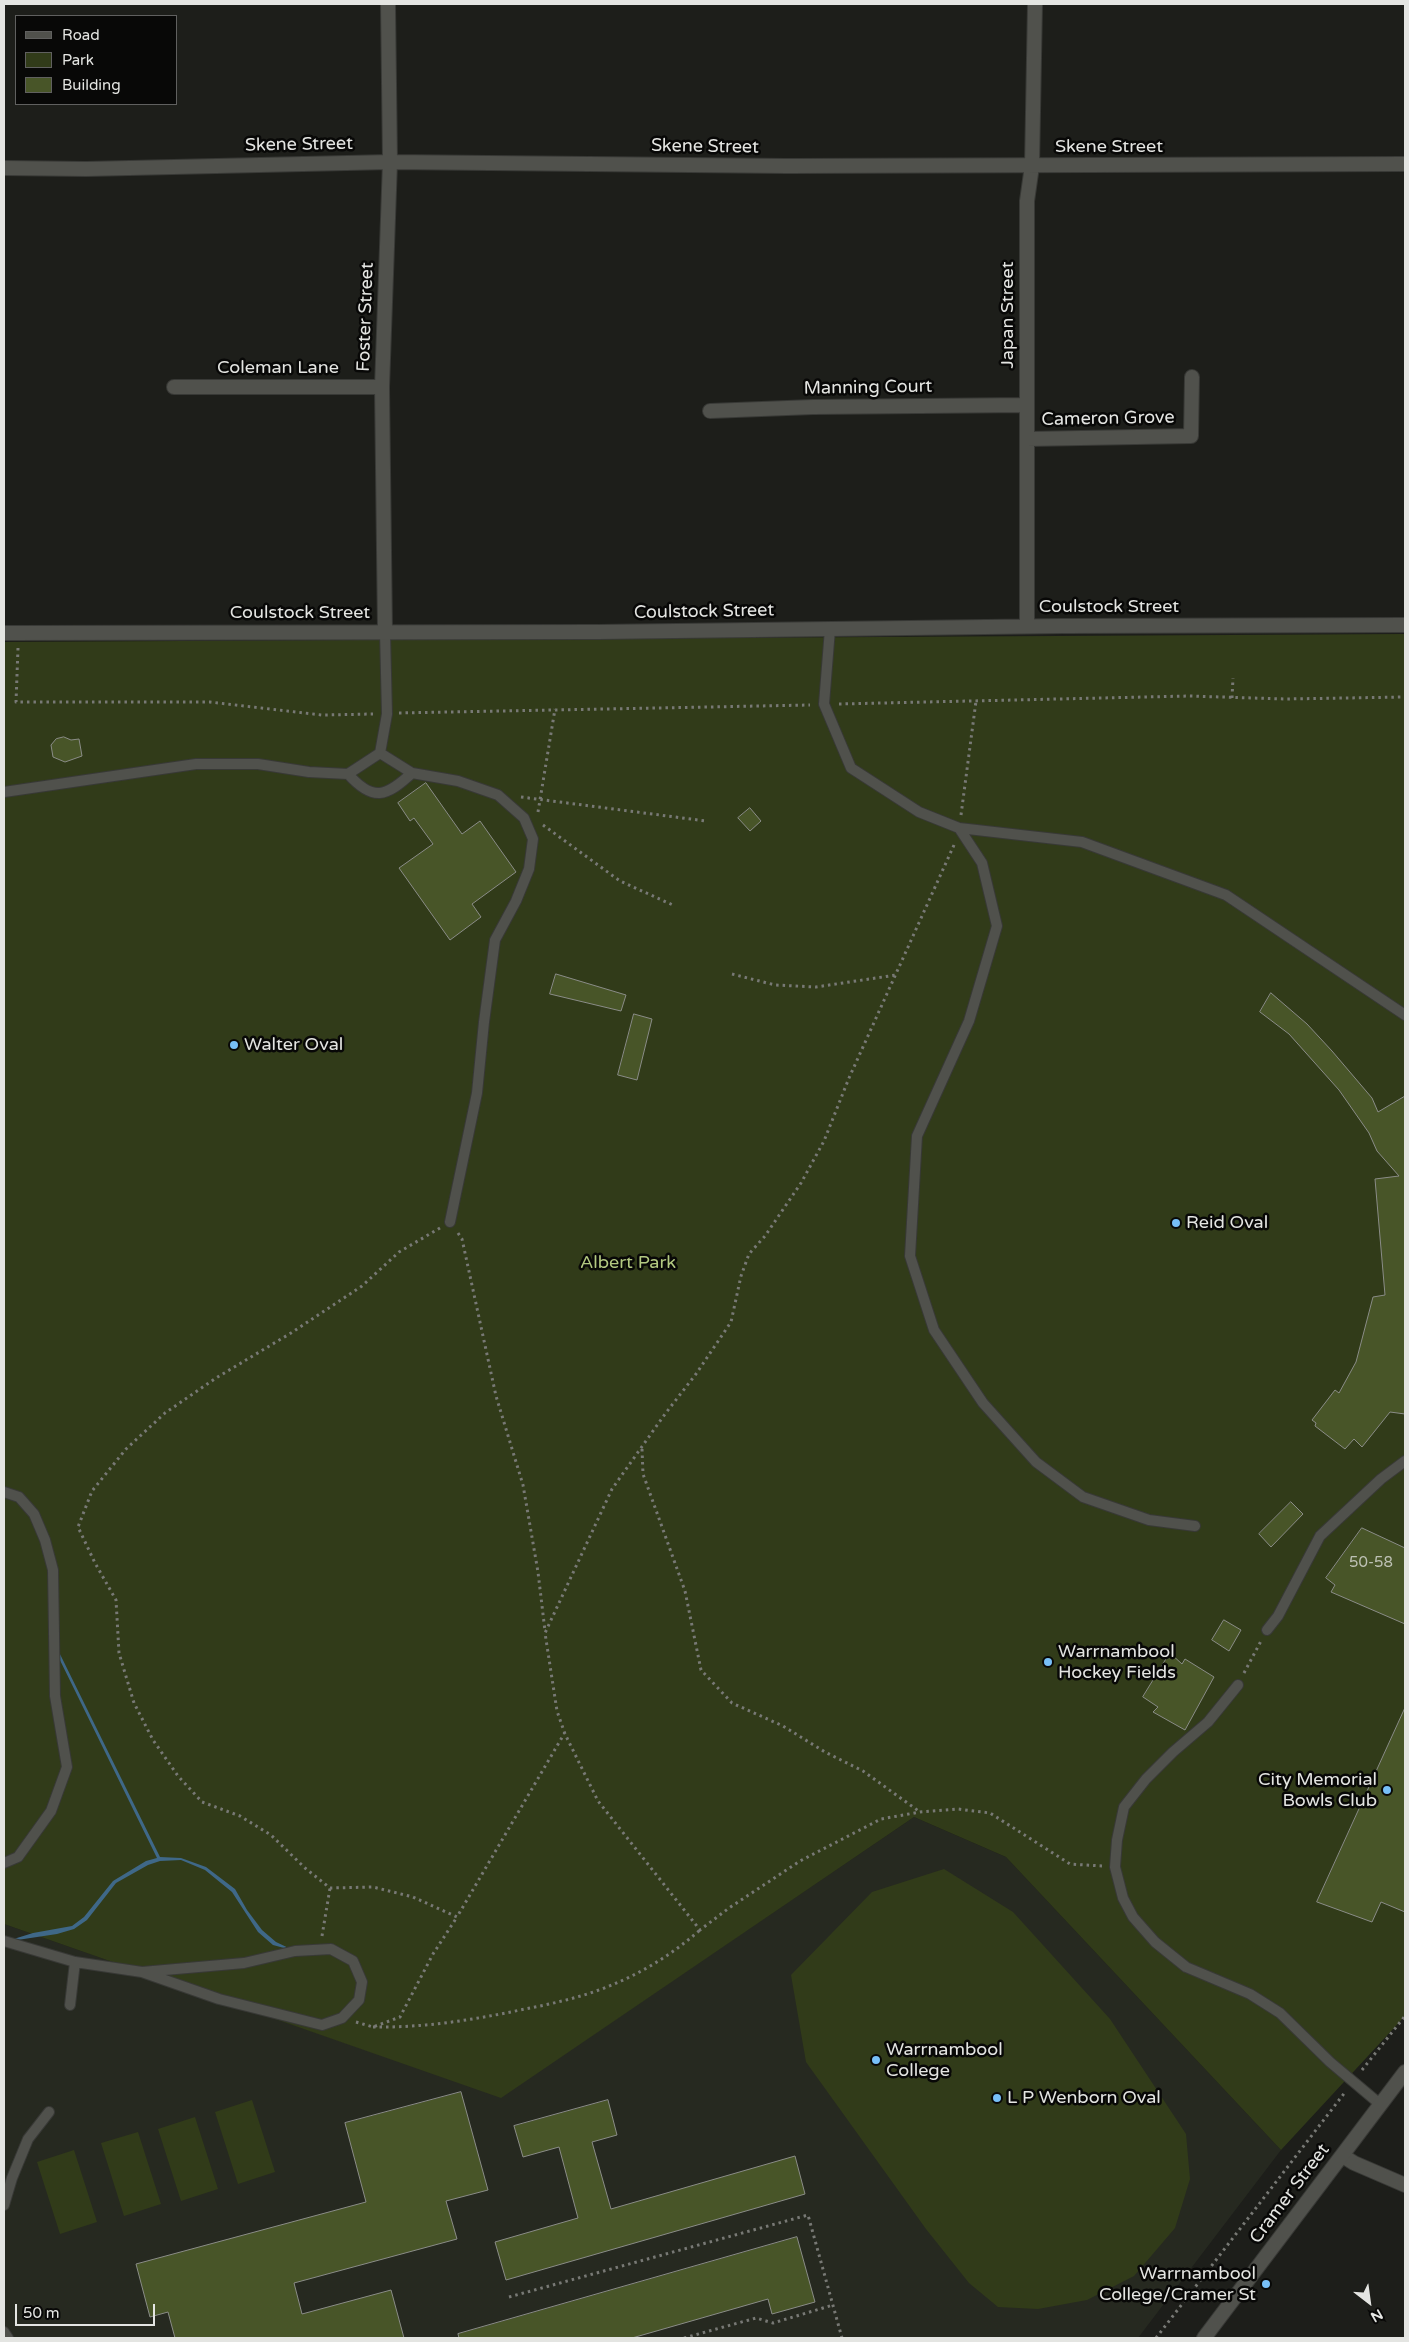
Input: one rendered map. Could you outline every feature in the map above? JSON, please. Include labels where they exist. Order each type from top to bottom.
[{"type":"street","name":"Foster Street","points":[[385,632],[382,387],[390,162],[388,4]]},
{"type":"street","name":"Japan Street","points":[[1027,626],[1027,201],[1032,166],[1035,4]]},
{"type":"street","name":"Skene Street","points":[[4,168],[86,169],[390,162],[787,166],[1405,164]]},
{"type":"street","name":"Cameron Grove","points":[[1027,439],[1191,436],[1192,377]]},
{"type":"street","name":"Coleman Lane","points":[[174,387],[382,387]]},
{"type":"street","name":"Manning Court","points":[[710,410],[1027,405]]},
{"type":"street","name":"Coulstock Street","points":[[4,633],[1405,625]]},
{"type":"street","name":"Cramer Street","points":[[1204,2338],[1405,2072]]},
{"type":"street","points":[[1343,2156],[1354,2163],[1405,2185]]},
{"type":"lane","points":[[830,629],[824,704],[851,768],[919,812],[959,828],[1082,842],[1226,896],[1405,1015]]},
{"type":"lane","points":[[4,792],[196,764],[258,764],[309,772],[348,774],[380,753],[387,714],[385,632]]},
{"type":"lane","points":[[380,753],[412,773],[458,781],[498,795],[524,818],[532,839],[529,869],[516,901],[495,940],[477,1093],[450,1222]]},
{"type":"lane","points":[[348,774],[359,786],[372,794],[385,793],[398,786],[412,773]]},
{"type":"lane","points":[[959,828],[982,863],[997,926],[969,1021],[917,1136],[910,1256],[934,1330],[983,1403],[1036,1462],[1083,1497],[1149,1520],[1195,1526]]},
{"type":"lane","points":[[1267,1630],[1278,1616],[1320,1536],[1381,1478],[1405,1461]]},
{"type":"lane","points":[[4,1492],[19,1497],[34,1514],[45,1540],[53,1570],[55,1696],[67,1767],[51,1811],[18,1857],[4,1863]]},
{"type":"lane","points":[[1238,1685],[1208,1722],[1173,1752],[1146,1779],[1124,1807],[1117,1840],[1116,1867],[1123,1898],[1133,1917],[1155,1942],[1186,1967],[1250,1994],[1280,2013],[1381,2105]]},
{"type":"lane","points":[[4,1942],[74,1962],[142,1972],[219,1999],[322,2024],[342,2018],[359,2000],[362,1982],[353,1961],[331,1948],[295,1952],[244,1963],[142,1972]]},
{"type":"lane","points":[[70,2005],[74,1962]]},
{"type":"lane","points":[[4,2205],[12,2178],[28,2139],[49,2112]]},
{"type":"lane","points":[[4,2332],[8,2338]]},
{"type":"path","points":[[19,633],[16,702],[210,702],[322,715],[1189,696],[1232,698],[1405,698]]},
{"type":"path","points":[[1232,698],[1233,678]]},
{"type":"path","points":[[545,1633],[612,1489],[696,1374],[731,1322],[749,1254],[765,1236],[802,1183],[819,1150],[952,850],[959,828],[976,701]]},
{"type":"path","points":[[556,709],[536,820],[568,846],[620,880],[675,906]]},
{"type":"path","points":[[498,795],[541,798],[706,821]]},
{"type":"path","points":[[732,974],[775,985],[816,987],[896,975]]},
{"type":"path","points":[[457,1917],[412,1897],[373,1887],[330,1888],[305,1868],[271,1835],[240,1816],[202,1802],[178,1776],[153,1740],[134,1703],[119,1653],[116,1600],[95,1564],[78,1527],[92,1491],[126,1449],[165,1413],[216,1378],[291,1333],[362,1286],[399,1252],[450,1222],[462,1238],[496,1396],[523,1485],[538,1572],[557,1711],[565,1734],[598,1801],[700,1930]]},
{"type":"path","points":[[642,1448],[643,1474],[685,1591],[701,1670],[732,1702],[783,1726],[825,1752],[863,1771],[920,1812]]},
{"type":"path","points":[[1238,1685],[1267,1630]]},
{"type":"path","points":[[373,2027],[400,2017],[433,1954],[457,1917],[565,1734]]},
{"type":"path","points":[[342,2018],[373,2027],[413,2028],[488,2017],[563,2001],[620,1982],[674,1952],[730,1908],[800,1861],[882,1820],[920,1812],[958,1809],[990,1813],[1070,1864],[1116,1867]]},
{"type":"path","points":[[320,1950],[330,1888]]},
{"type":"path","points":[[1156,2338],[1405,2016]]},
{"type":"path","points":[[509,2297],[808,2215],[842,2338]]},
{"type":"path","points":[[684,2338],[756,2318],[773,2323],[833,2305]]},
{"type":"shaded area","name":"Warrnambool College","points":[[914,1817],[1006,1857],[1281,2150],[1138,2338],[4,2338],[4,1924],[501,2097]]},
{"type":"green space","name":"Albert Park","points":[[1405,634],[1405,2016],[1281,2150],[1006,1857],[914,1817],[501,2098],[4,1924],[4,642]]},
{"type":"green space","name":"L P Wenborn Oval","points":[[944,1869],[1013,1912],[1110,2019],[1186,2134],[1190,2179],[1175,2228],[1134,2276],[1087,2300],[1038,2309],[998,2307],[969,2283],[926,2229],[806,2062],[791,1975],[872,1892]]},
{"type":"green space","points":[[252,2100],[275,2172],[238,2184],[215,2112]]},
{"type":"green space","points":[[195,2117],[218,2189],[181,2201],[158,2129]]},
{"type":"green space","points":[[138,2132],[161,2204],[124,2216],[101,2143]]},
{"type":"green space","points":[[74,2150],[97,2222],[60,2234],[37,2162]]},
{"type":"water","points":[[55,1644],[160,1857],[181,1858],[206,1867],[235,1889],[247,1910],[262,1930],[276,1942],[295,1951],[273,1945],[258,1932],[232,1892],[205,1870],[181,1860],[160,1861],[148,1865],[116,1883],[87,1920],[74,1929],[57,1934],[4,1942],[33,1933],[72,1926],[84,1917],[113,1881],[146,1861],[157,1858],[55,1650]]},
{"type":"building","points":[[64,737],[71,740],[79,739],[82,756],[65,762],[53,757],[51,745],[56,739]]},
{"type":"building","points":[[426,783],[462,834],[480,821],[516,872],[472,904],[481,917],[450,940],[399,868],[433,844],[414,818],[410,821],[398,803]]},
{"type":"building","points":[[750,808],[761,821],[750,831],[738,818]]},
{"type":"building","points":[[556,974],[626,995],[621,1011],[550,994]]},
{"type":"building","points":[[1271,993],[1307,1024],[1332,1051],[1372,1098],[1378,1112],[1405,1096],[1405,1414],[1390,1412],[1362,1447],[1354,1439],[1345,1449],[1315,1426],[1316,1423],[1312,1420],[1335,1390],[1339,1393],[1356,1362],[1373,1297],[1385,1295],[1375,1179],[1399,1176],[1377,1151],[1369,1133],[1339,1090],[1289,1034],[1260,1012]]},
{"type":"building","points":[[634,1014],[652,1019],[637,1080],[618,1075]]},
{"type":"building","points":[[1291,1502],[1303,1514],[1271,1547],[1259,1534]]},
{"type":"building","points":[[1362,1528],[1405,1548],[1405,1624],[1331,1592],[1335,1585],[1326,1578]]},
{"type":"building","points":[[1224,1620],[1241,1630],[1229,1651],[1212,1640]]},
{"type":"building","points":[[1170,1653],[1182,1664],[1185,1659],[1214,1677],[1185,1730],[1153,1712],[1158,1707],[1143,1697]]},
{"type":"building","name":"City Memorial Bowls Club","points":[[1405,1708],[1405,1912],[1381,1902],[1372,1922],[1317,1902]]},
{"type":"building","points":[[461,2092],[488,2190],[446,2201],[457,2239],[294,2283],[302,2314],[391,2290],[404,2338],[175,2338],[168,2312],[150,2317],[136,2264],[366,2202],[345,2123]]},
{"type":"building","points":[[608,2100],[617,2135],[592,2142],[611,2209],[795,2156],[805,2194],[506,2280],[495,2242],[578,2218],[559,2147],[523,2157],[514,2126]]},
{"type":"building","points":[[797,2237],[815,2302],[772,2314],[768,2299],[632,2338],[459,2338],[458,2334]]},
{"type":"place","name":"Walter Oval","points":[[234,1045]]},
{"type":"place","name":"Reid Oval","points":[[1176,1223]]},
{"type":"place","name":"Warrnambool Hockey Fields","points":[[1048,1662]]},
{"type":"place","name":"City Memorial Bowls Club","points":[[1387,1790]]},
{"type":"place","name":"Warrnambool College","points":[[876,2060]]},
{"type":"place","name":"L P Wenborn Oval","points":[[997,2098]]},
{"type":"place","name":"Warrnambool College/Cramer St","points":[[1266,2284]]}]
